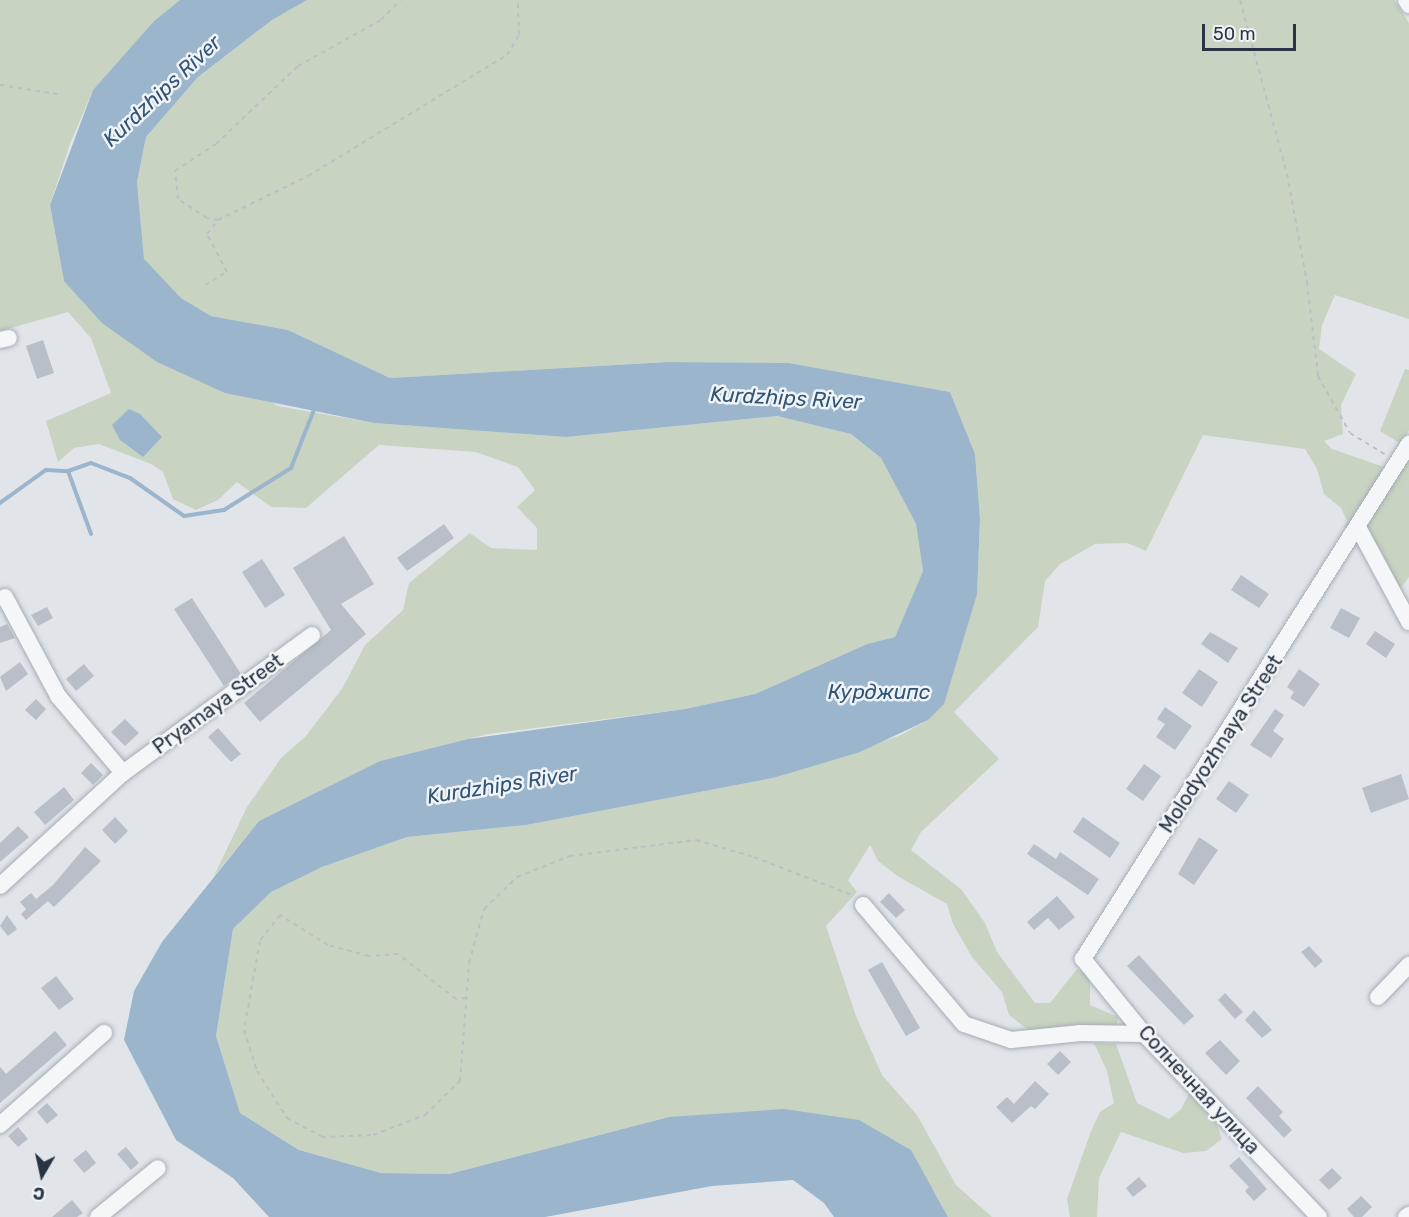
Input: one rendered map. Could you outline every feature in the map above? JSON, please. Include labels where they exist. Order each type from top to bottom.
[{"type":"street","points":[[1406,0],[1409,5]]},
{"type":"street","name":"Molodyozhnaya Street","points":[[1083,959],[1359,529],[1409,444]]},
{"type":"street","points":[[1359,529],[1409,622]]},
{"type":"street","points":[[5,597],[58,696],[123,773]]},
{"type":"street","name":"Pryamaya Street","points":[[0,886],[123,773],[312,635]]},
{"type":"street","points":[[863,905],[964,1024],[1011,1040],[1081,1033],[1144,1034]]},
{"type":"street","name":"Солнечная улица","points":[[1083,959],[1144,1034],[1320,1217]]},
{"type":"street","points":[[1378,997],[1409,965]]},
{"type":"street","points":[[0,1125],[104,1034]]},
{"type":"street","points":[[98,1217],[158,1168]]},
{"type":"path","points":[[218,220],[207,218],[178,199],[175,171],[216,144],[298,66],[381,20],[400,0]]},
{"type":"path","points":[[205,285],[227,272],[207,234],[218,220],[308,176],[507,55],[519,35],[518,0]]},
{"type":"path","points":[[1240,0],[1287,174],[1307,282],[1318,376],[1350,433],[1399,462]]},
{"type":"path","points":[[0,84],[57,94]]},
{"type":"path","points":[[466,998],[456,999],[398,954],[369,956],[328,945],[280,915],[260,941],[244,1029],[257,1071],[287,1118],[322,1137],[373,1135],[426,1114],[460,1081],[469,963],[484,909],[517,877],[570,856],[696,840],[848,890],[863,905]]},
{"type":"green space","points":[[0,0],[180,0],[154,21],[93,90],[70,144],[50,205],[64,281],[278,406],[374,423],[566,437],[777,416],[851,434],[881,458],[916,524],[923,571],[895,637],[867,644],[755,694],[685,709],[488,734],[380,761],[259,821],[214,876],[247,807],[281,758],[305,737],[342,689],[365,645],[403,610],[409,583],[470,533],[491,548],[537,550],[537,528],[517,507],[535,490],[518,467],[476,452],[379,445],[306,508],[271,507],[237,482],[218,500],[196,510],[173,499],[163,472],[151,464],[99,444],[74,448],[58,462],[46,421],[111,393],[91,338],[68,312],[0,331]]},
{"type":"green space","points":[[307,0],[1394,0],[1409,23],[1409,319],[1335,295],[1322,325],[1319,349],[1356,374],[1341,405],[1343,434],[1324,441],[1332,449],[1384,467],[1349,529],[1344,527],[1347,521],[1341,508],[1324,494],[1317,469],[1305,449],[1203,435],[1146,551],[1127,543],[1095,544],[1060,564],[1045,581],[1038,627],[954,712],[999,759],[921,832],[911,850],[962,890],[985,923],[997,952],[1035,1003],[1050,1003],[1077,969],[1090,977],[1090,1005],[1118,1017],[1116,1030],[1031,1032],[1009,1015],[1002,992],[972,957],[953,924],[947,904],[899,877],[878,861],[870,845],[848,880],[857,892],[826,926],[856,1016],[882,1075],[917,1115],[956,1185],[992,1217],[948,1217],[933,1189],[669,1117],[449,1174],[381,1173],[299,1150],[240,1113],[216,1036],[233,929],[271,892],[322,867],[407,837],[526,825],[773,778],[899,736],[928,720],[977,594],[980,519],[975,454],[950,392],[789,363],[668,362],[390,378],[288,330],[211,316],[181,298],[144,260],[137,182],[146,137],[198,77],[272,20]]},
{"type":"green space","points":[[1405,369],[1409,370],[1409,430],[1401,444],[1380,431]]},
{"type":"green space","points":[[1409,456],[1409,577],[1400,589],[1365,529]]},
{"type":"green space","points":[[1094,1043],[1116,1044],[1137,1103],[1169,1119],[1181,1109],[1190,1092],[1214,1117],[1222,1139],[1206,1151],[1183,1153],[1121,1132],[1099,1178],[1097,1217],[1070,1217],[1067,1199],[1091,1131],[1100,1112],[1114,1103],[1107,1071]]},
{"type":"water","name":"Курджипс","points":[[180,0],[307,0],[272,20],[198,77],[146,137],[137,182],[144,259],[181,298],[211,316],[288,330],[390,378],[668,362],[789,363],[950,392],[975,454],[980,519],[977,594],[944,704],[928,720],[860,752],[773,778],[526,825],[407,837],[322,867],[271,892],[233,929],[216,1036],[240,1113],[299,1150],[381,1173],[449,1174],[669,1117],[784,1109],[859,1120],[911,1150],[948,1217],[834,1217],[824,1203],[793,1180],[712,1186],[545,1217],[269,1217],[233,1178],[176,1140],[124,1040],[134,991],[162,942],[259,821],[380,761],[468,739],[685,709],[755,694],[867,644],[895,637],[923,571],[916,524],[881,458],[851,434],[777,416],[566,437],[374,423],[225,393],[157,362],[102,323],[64,281],[50,205],[93,90],[154,21]]},
{"type":"water","points":[[129,409],[140,414],[162,437],[143,457],[120,440],[112,425]]},
{"type":"building","points":[[43,340],[54,373],[37,379],[26,346]]},
{"type":"building","points":[[444,524],[454,538],[407,571],[397,558]]},
{"type":"building","points":[[344,536],[374,584],[341,604],[366,634],[260,722],[244,703],[331,630],[293,568]]},
{"type":"building","points":[[262,559],[285,595],[265,608],[242,572]]},
{"type":"building","points":[[1241,575],[1269,594],[1259,608],[1231,590]]},
{"type":"building","points":[[192,598],[241,674],[224,686],[174,609]]},
{"type":"building","points":[[47,607],[53,618],[38,626],[31,615]]},
{"type":"building","points":[[1341,608],[1360,618],[1349,638],[1330,628]]},
{"type":"building","points":[[7,624],[15,638],[0,643],[0,627]]},
{"type":"building","points":[[1375,631],[1395,644],[1386,658],[1366,644]]},
{"type":"building","points":[[1210,632],[1238,648],[1228,663],[1201,644]]},
{"type":"building","points":[[20,662],[28,674],[6,691],[0,677]]},
{"type":"building","points":[[84,664],[94,676],[76,691],[66,679]]},
{"type":"building","points":[[1199,669],[1218,682],[1202,707],[1182,693]]},
{"type":"building","points":[[1299,669],[1320,684],[1304,707],[1290,698],[1294,692],[1287,687]]},
{"type":"building","points":[[36,699],[46,709],[36,720],[25,710]]},
{"type":"building","points":[[1165,707],[1192,726],[1175,750],[1156,737],[1165,724],[1157,719]]},
{"type":"building","points":[[1275,709],[1284,715],[1273,731],[1284,739],[1271,758],[1250,745]]},
{"type":"building","points":[[125,719],[139,733],[125,746],[111,732]]},
{"type":"building","points":[[218,728],[241,754],[231,762],[208,737]]},
{"type":"building","points":[[91,763],[103,775],[93,785],[81,773]]},
{"type":"building","points":[[1144,764],[1161,776],[1143,801],[1126,789]]},
{"type":"building","points":[[1401,774],[1409,799],[1371,813],[1362,788]]},
{"type":"building","points":[[1229,781],[1249,795],[1236,813],[1216,799]]},
{"type":"building","points":[[64,787],[74,800],[45,825],[34,812]]},
{"type":"building","points":[[115,817],[128,831],[115,844],[102,830]]},
{"type":"building","points":[[1083,817],[1120,843],[1110,858],[1073,832]]},
{"type":"building","points":[[18,826],[29,837],[0,862],[0,843]]},
{"type":"building","points":[[1199,837],[1218,850],[1194,885],[1178,874]]},
{"type":"building","points":[[1034,844],[1056,859],[1060,852],[1099,879],[1088,895],[1027,854]]},
{"type":"building","points":[[85,847],[101,861],[54,907],[48,901],[26,920],[21,914],[26,909],[20,902],[31,893],[36,899],[53,885]]},
{"type":"building","points":[[889,893],[905,910],[896,918],[880,902]]},
{"type":"building","points":[[1057,896],[1075,917],[1059,930],[1048,918],[1034,930],[1027,922]]},
{"type":"building","points":[[7,915],[17,929],[8,936],[0,926]]},
{"type":"building","points":[[1309,946],[1323,961],[1315,968],[1301,952]]},
{"type":"building","points":[[1139,955],[1194,1016],[1184,1025],[1127,966]]},
{"type":"building","points":[[882,962],[920,1028],[906,1036],[868,970]]},
{"type":"building","points":[[56,976],[74,999],[59,1010],[41,988]]},
{"type":"building","points":[[1225,993],[1243,1012],[1235,1019],[1218,1000]]},
{"type":"building","points":[[1254,1010],[1272,1030],[1262,1038],[1245,1020]]},
{"type":"building","points":[[55,1031],[67,1045],[0,1103],[0,1067],[6,1074]]},
{"type":"building","points":[[1220,1040],[1240,1061],[1226,1075],[1205,1053]]},
{"type":"building","points":[[1060,1051],[1071,1062],[1058,1075],[1047,1064]]},
{"type":"building","points":[[1035,1081],[1049,1094],[1035,1109],[1031,1106],[1012,1123],[996,1107],[1007,1097],[1014,1104]]},
{"type":"building","points":[[1258,1086],[1283,1112],[1279,1116],[1292,1130],[1284,1138],[1246,1098]]},
{"type":"building","points":[[47,1103],[58,1115],[47,1124],[37,1112]]},
{"type":"building","points":[[18,1127],[28,1139],[18,1147],[8,1136]]},
{"type":"building","points":[[126,1147],[139,1163],[131,1170],[117,1154]]},
{"type":"building","points":[[86,1150],[96,1163],[84,1173],[73,1160]]},
{"type":"building","points":[[1239,1157],[1267,1189],[1254,1201],[1245,1191],[1249,1187],[1229,1166]]},
{"type":"building","points":[[1332,1168],[1342,1178],[1329,1190],[1319,1180]]},
{"type":"building","points":[[1139,1177],[1147,1186],[1133,1197],[1126,1188]]},
{"type":"building","points":[[1361,1196],[1372,1207],[1362,1217],[1354,1217],[1347,1209]]},
{"type":"building","points":[[72,1200],[83,1213],[77,1217],[52,1217]]},
{"type":"waterway","points":[[68,471],[91,463],[130,478],[184,516],[224,510],[291,468],[314,410]]},
{"type":"waterway","points":[[0,503],[46,470],[68,471],[91,534]]},
{"type":"water label","name":"Kurdzhips River","points":[[162,91]]},
{"type":"water label","name":"Kurdzhips River","points":[[786,398]]},
{"type":"water label","name":"Kurdzhips River","points":[[502,785]]}]
